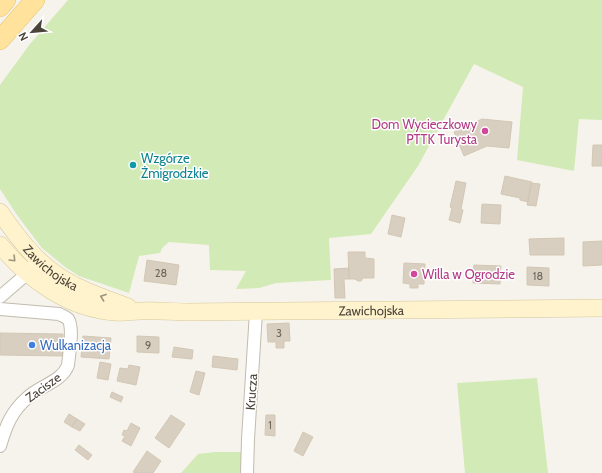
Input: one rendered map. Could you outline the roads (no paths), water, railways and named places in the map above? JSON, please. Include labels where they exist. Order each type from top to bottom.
[{"type":"main road","points":[[0,7],[6,0]]},
{"type":"main road","points":[[0,40],[35,0]]},
{"type":"street","points":[[0,47],[13,25]]},
{"type":"street","name":"Zawichojska","points":[[0,212],[22,243],[33,267]]},
{"type":"street","name":"Zawichojska","points":[[0,245],[9,255],[33,267],[55,274],[72,285],[90,293],[140,311],[256,312],[602,308]]},
{"type":"street","points":[[0,297],[33,267]]},
{"type":"street","name":"Zacisze","points":[[0,309],[59,314],[65,316],[70,324],[68,365],[66,369],[59,377],[32,393],[18,407],[6,426],[0,446]]},
{"type":"street","name":"Krucza","points":[[247,473],[256,312]]},
{"type":"place","name":"Dom Wycieczkowy PTTK Turysta","points":[[485,131]]},
{"type":"place","name":"Wzgórze Żmigrodzkie","points":[[133,165]]},
{"type":"place","name":"Willa w Ogrodzie","points":[[414,274]]},
{"type":"place","name":"Wulkanizacja","points":[[32,345]]}]
